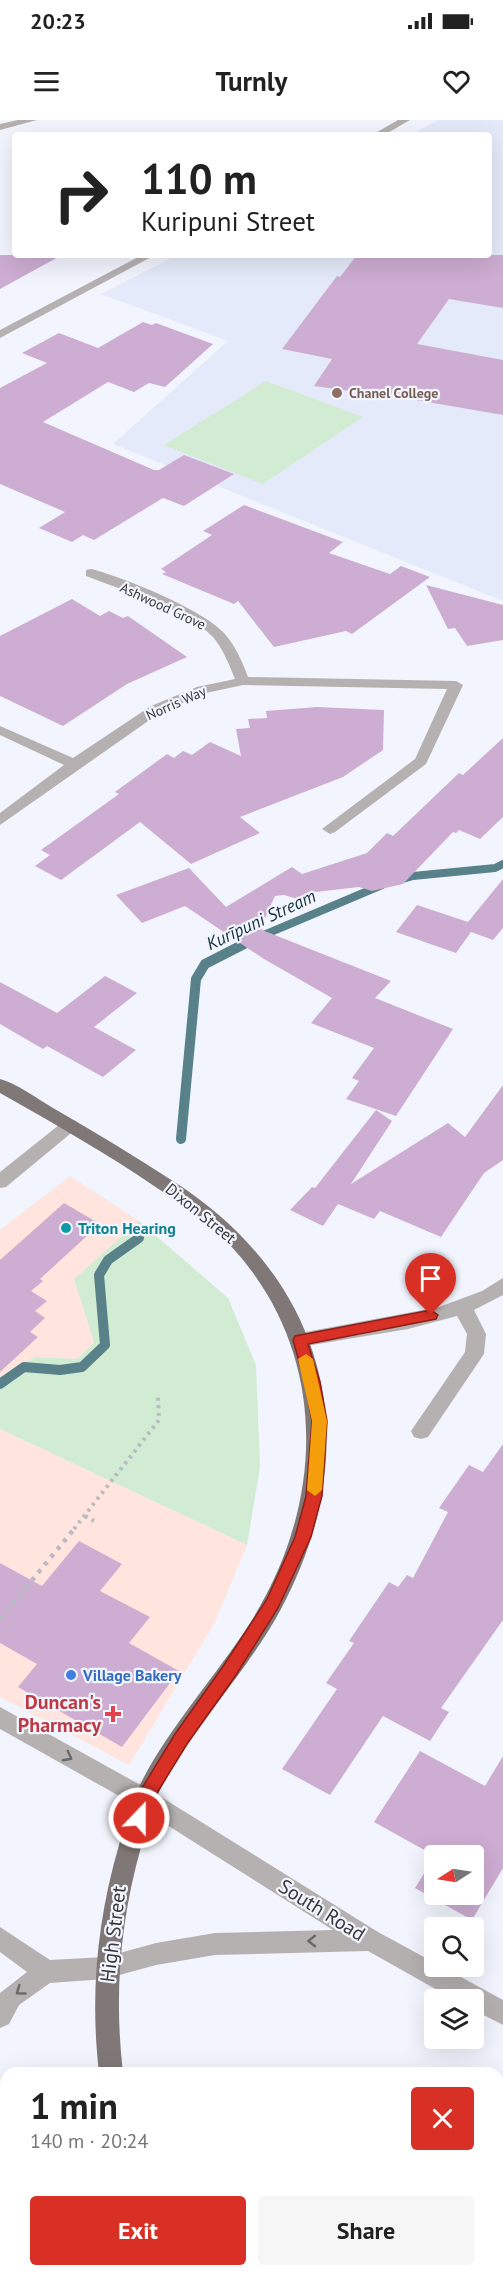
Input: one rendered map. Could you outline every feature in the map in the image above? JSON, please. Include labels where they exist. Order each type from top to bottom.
[{"type":"main road","name":"Dixon Street","points":[[0,1085],[146,1171],[225,1228],[274,1289],[300,1340],[313,1382],[319,1421],[314,1496],[303,1537],[273,1603],[230,1670],[181,1739],[145,1799]]},
{"type":"main road","name":"High Street","points":[[110,2067],[106,2038],[105,1968],[111,1918],[120,1876],[145,1799]]},
{"type":"street","points":[[0,127],[32,120]]},
{"type":"street","points":[[383,132],[405,120]]},
{"type":"street","points":[[0,334],[144,258]]},
{"type":"street","name":"Ashwood Grove","points":[[91,573],[174,609],[213,630],[231,654],[243,681]]},
{"type":"street","name":"Norris Way","points":[[0,820],[74,764],[156,709],[202,690],[243,681],[456,685],[421,761],[330,829]]},
{"type":"street","points":[[0,730],[74,764]]},
{"type":"street","points":[[0,1182],[70,1125]]},
{"type":"street","points":[[300,1340],[415,1319],[461,1307],[489,1296],[503,1285]]},
{"type":"street","points":[[421,1431],[474,1354],[479,1341],[478,1329],[461,1307]]},
{"type":"street","name":"South Road","points":[[0,1717],[145,1799],[370,1940],[503,2013]]},
{"type":"street","points":[[0,1938],[46,1972]]},
{"type":"street","points":[[0,2016],[11,1997],[46,1972],[105,1968],[156,1954],[215,1944],[370,1940]]},
{"type":"path","points":[[0,1619],[85,1516],[159,1420],[158,1396]]},
{"type":"path","points":[[85,1516],[94,1521]]},
{"type":"shaded area","name":"Chanel College","points":[[439,120],[503,120],[503,601],[113,444],[228,341],[101,294],[171,258],[492,258],[492,132],[416,132]]},
{"type":"shaded area","points":[[70,1176],[139,1221],[74,1279],[94,1342],[77,1359],[35,1357],[0,1377],[0,1230]]},
{"type":"shaded area","points":[[0,1429],[247,1545],[214,1624],[129,1765],[0,1697]]},
{"type":"green space","points":[[266,381],[363,417],[263,484],[164,445]]},
{"type":"green space","points":[[139,1221],[228,1298],[256,1365],[260,1467],[247,1545],[0,1429],[0,1377],[35,1357],[77,1359],[94,1342],[74,1279]]},
{"type":"building","points":[[0,255],[12,255],[12,258],[57,258],[0,289]]},
{"type":"building","points":[[492,255],[503,255],[503,308],[449,299],[417,344],[503,360],[503,415],[358,390],[357,392],[314,386],[332,359],[282,349],[337,276],[340,277],[355,258],[492,258]]},
{"type":"building","points":[[143,322],[152,325],[156,323],[213,344],[165,387],[149,383],[134,392],[108,382],[43,422],[154,470],[159,470],[184,455],[234,474],[184,506],[163,498],[94,540],[83,535],[72,542],[39,528],[65,512],[0,484],[0,388],[47,363],[22,353],[59,333],[98,348]]},
{"type":"building","points":[[244,505],[343,542],[329,553],[390,574],[401,566],[430,577],[352,634],[346,631],[274,647],[238,601],[234,604],[162,574],[166,572],[161,569],[212,535],[203,531]]},
{"type":"building","points":[[426,585],[503,605],[503,640],[467,646],[455,628],[448,629]]},
{"type":"building","points":[[72,599],[100,616],[109,611],[123,618],[128,616],[187,657],[127,684],[63,726],[0,696],[0,636]]},
{"type":"building","points":[[317,707],[384,710],[383,750],[343,777],[240,817],[260,833],[191,864],[140,822],[61,880],[35,866],[50,855],[41,850],[119,794],[115,792],[167,754],[174,758],[183,751],[192,755],[210,742],[241,756],[236,729],[250,728],[248,719],[267,718],[266,711]]},
{"type":"building","points":[[503,738],[503,817],[480,839],[459,830],[456,833],[453,832],[403,884],[372,891],[359,887],[307,893],[297,899],[284,895],[275,896],[265,918],[262,930],[391,981],[375,998],[453,1029],[396,1116],[346,1099],[359,1081],[352,1078],[374,1048],[311,1023],[332,998],[264,959],[185,906],[142,923],[116,895],[189,868],[226,907],[292,867],[302,874],[367,853],[387,833],[393,836],[459,773],[463,775]]},
{"type":"building","points":[[503,879],[503,928],[493,940],[471,932],[456,953],[396,932],[417,905],[468,922]]},
{"type":"building","points":[[105,976],[137,993],[94,1027],[136,1050],[103,1077],[47,1046],[43,1049],[0,1024],[0,982],[57,1013]]},
{"type":"building","points":[[503,1085],[503,1160],[484,1173],[441,1237],[380,1211],[374,1219],[338,1204],[323,1226],[290,1210],[312,1187],[315,1188],[376,1110],[392,1121],[351,1184],[448,1123],[465,1137]]},
{"type":"building","points":[[64,1203],[100,1224],[40,1279],[43,1281],[31,1291],[47,1301],[35,1311],[45,1318],[30,1332],[38,1337],[0,1372],[0,1260]]},
{"type":"building","points":[[503,1444],[503,1620],[441,1708],[449,1712],[430,1741],[383,1716],[330,1795],[282,1769],[337,1689],[326,1683],[354,1643],[349,1641],[389,1582],[398,1587],[407,1575],[413,1578],[448,1512],[439,1508],[469,1465],[483,1472]]},
{"type":"building","points":[[79,1541],[122,1564],[100,1591],[150,1617],[129,1643],[179,1671],[122,1747],[18,1687],[37,1664],[0,1643],[0,1563],[42,1586]]},
{"type":"building","points":[[420,1751],[485,1786],[503,1756],[503,1868],[484,1900],[484,1845],[424,1845],[424,1850],[374,1822]]},
{"type":"building","points":[[424,1874],[424,1893],[415,1888]]},
{"type":"building","points":[[445,1905],[481,1905],[474,1917],[467,1917]]},
{"type":"waterway","name":"Kurīpuni Stream","points":[[396,881],[413,876],[495,868],[503,864]]},
{"type":"waterway","name":"Kurīpuni Stream","points":[[247,942],[382,885]]},
{"type":"waterway","name":"Kurīpuni Stream","points":[[181,1139],[196,979],[205,964],[250,941]]},
{"type":"waterway","name":"Kurīpuni Stream","points":[[0,1384],[24,1367],[60,1370],[82,1367],[105,1345],[99,1275],[108,1260],[139,1238]]},
{"type":"slow traffic","points":[[306,1359],[313,1382],[319,1421],[315,1490]]},
{"type":"place","name":"Chanel College","points":[[337,393]]},
{"type":"place","name":"Triton Hearing","points":[[66,1228]]},
{"type":"place","name":"Village Bakery","points":[[71,1675]]},
{"type":"place","name":"Duncan's Pharmacy","points":[[113,1714]]},
{"type":"route","points":[[139,1818],[145,1799],[181,1739],[230,1670],[273,1603],[303,1537],[314,1496],[319,1451],[319,1421],[313,1382],[300,1340],[431,1315]]}]
